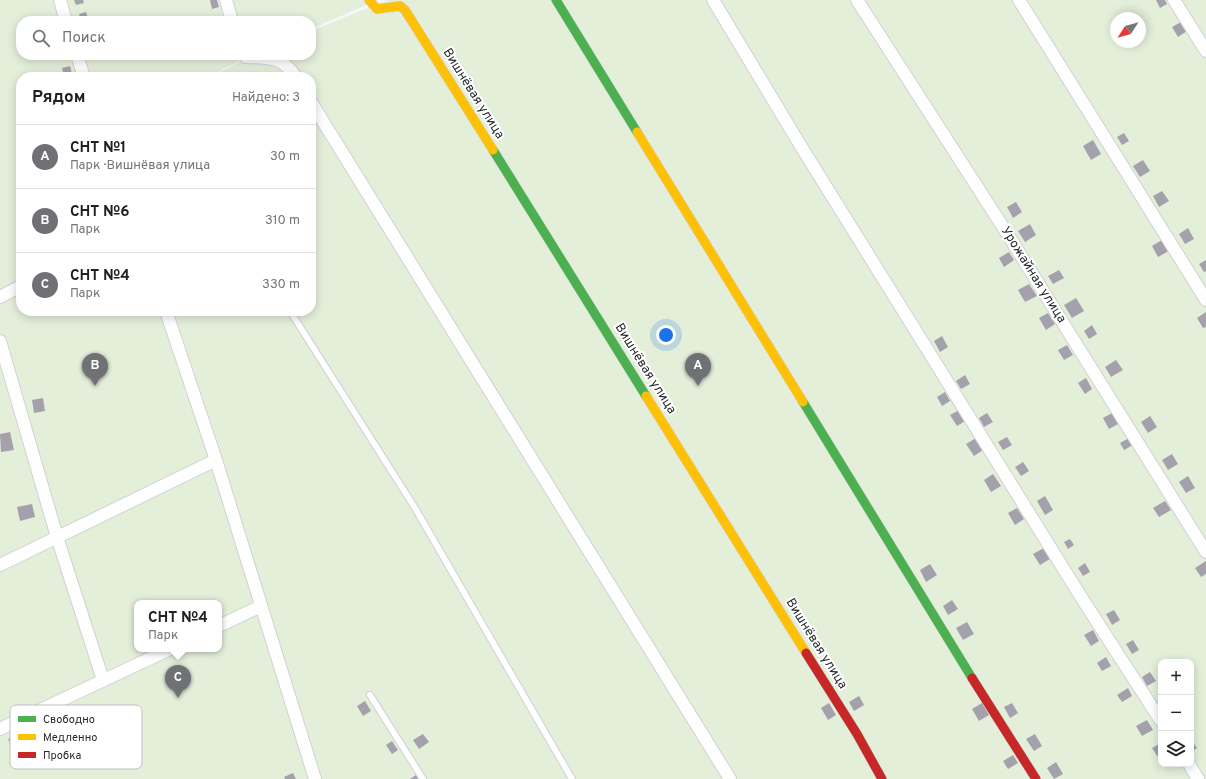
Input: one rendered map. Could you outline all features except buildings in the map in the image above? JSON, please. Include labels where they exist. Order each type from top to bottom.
[{"type":"street","points":[[60,0],[65,16]]},
{"type":"street","points":[[226,0],[231,16]]},
{"type":"street","name":"Вишнёвая улица","points":[[369,0],[377,9],[400,6],[405,10],[857,734],[882,779]]},
{"type":"street","points":[[556,0],[969,673],[1036,779]]},
{"type":"street","points":[[713,0],[802,148],[1083,600],[1158,716]]},
{"type":"street","name":"Урожайная улица","points":[[857,0],[1003,227],[1206,552]]},
{"type":"street","points":[[1019,0],[1206,300]]},
{"type":"street","points":[[1174,0],[1206,50]]},
{"type":"street","points":[[79,60],[82,72]]},
{"type":"street","points":[[280,60],[293,72]]},
{"type":"street","points":[[316,110],[730,779]]},
{"type":"street","points":[[0,297],[16,289]]},
{"type":"street","points":[[168,316],[216,460],[315,779]]},
{"type":"street","points":[[0,341],[57,537],[103,680]]},
{"type":"street","points":[[0,565],[216,460]]},
{"type":"street","points":[[222,625],[261,606]]},
{"type":"street","points":[[50,705],[164,652]]},
{"type":"street","points":[[0,729],[10,724]]},
{"type":"street","points":[[1191,767],[1198,779]]},
{"type":"lane","points":[[293,316],[415,508],[572,779]]},
{"type":"lane","points":[[370,694],[423,779]]},
{"type":"green space","points":[[0,0],[378,0],[316,27],[316,16],[16,16],[16,60],[78,60],[82,72],[16,72],[16,316],[316,316],[316,72],[220,72],[244,60],[316,60],[316,29],[387,0],[1206,0],[1206,779],[0,779]]},
{"type":"green space","points":[[80,60],[240,60],[218,72],[83,72]]},
{"type":"traffic: fast","points":[[556,0],[637,132]]},
{"type":"traffic: fast","points":[[493,150],[646,396]]},
{"type":"traffic: fast","points":[[803,402],[972,678]]},
{"type":"traffic: slow","points":[[369,0],[377,9],[400,6],[405,10],[493,150]]},
{"type":"traffic: slow","points":[[637,132],[803,402]]},
{"type":"traffic: slow","points":[[646,396],[806,653]]},
{"type":"traffic: jam","points":[[806,653],[857,734],[882,779]]},
{"type":"traffic: jam","points":[[972,678],[1036,779]]},
{"type":"place","name":"СНТ №6","points":[[95,386]]},
{"type":"place","name":"СНТ №1","points":[[698,386]]},
{"type":"place","name":"СНТ №4","points":[[178,698]]}]
